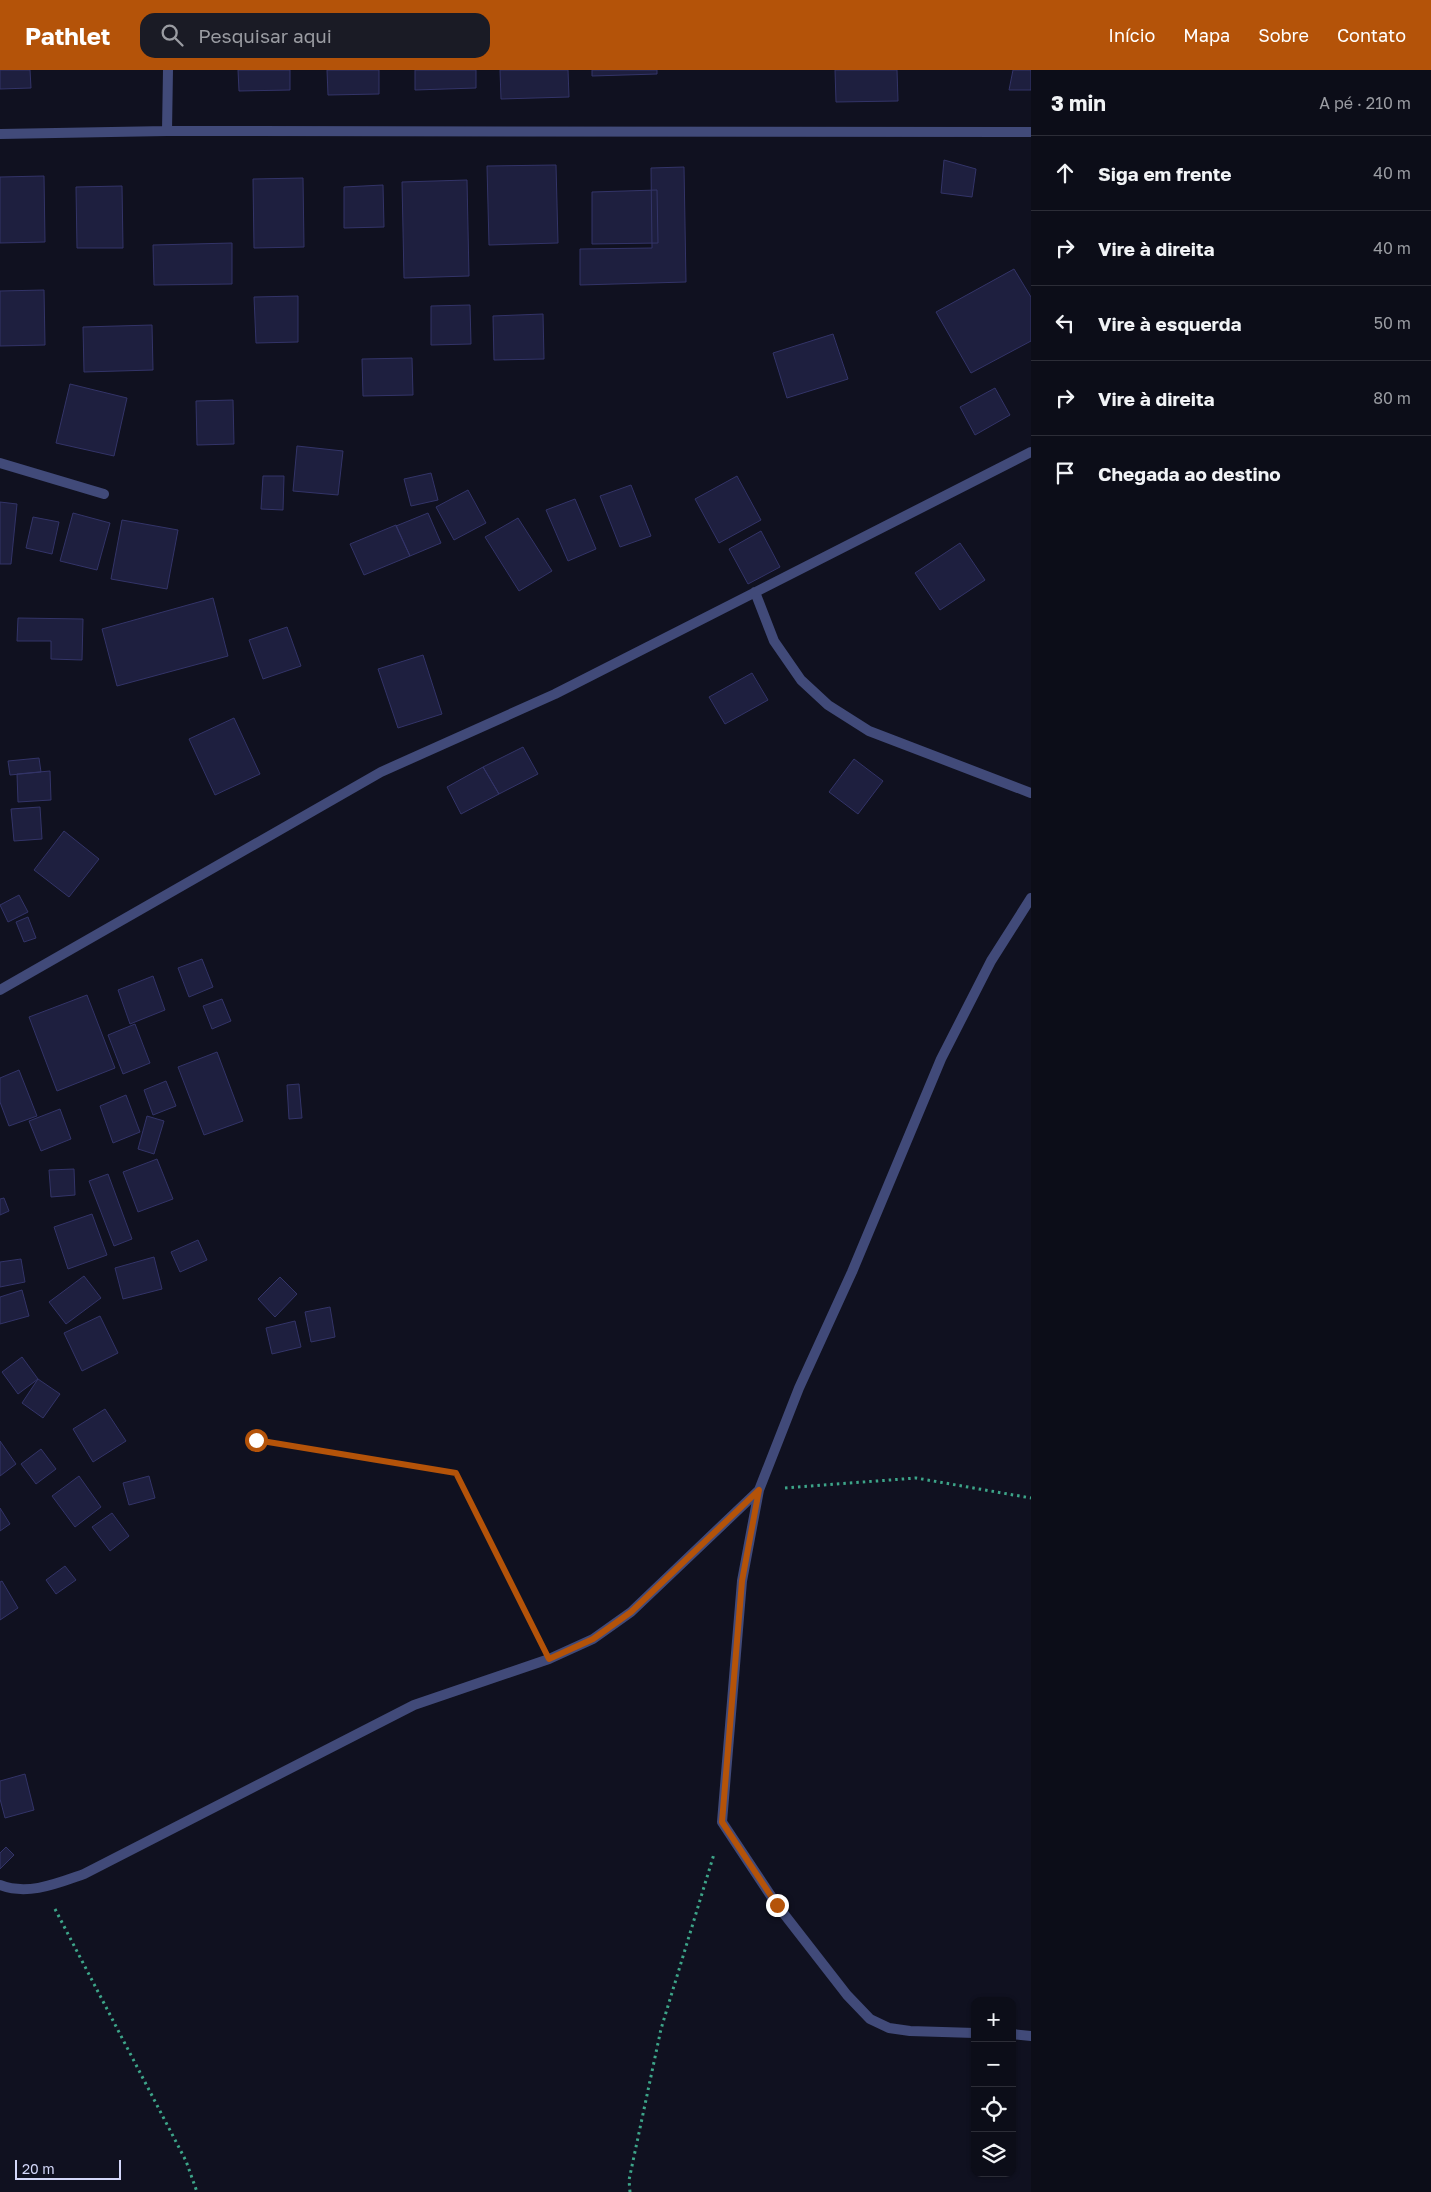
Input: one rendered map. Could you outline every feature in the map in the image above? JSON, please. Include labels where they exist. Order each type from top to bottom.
[{"type":"street","points":[[167,131],[168,70]]},
{"type":"street","points":[[0,134],[167,131],[1031,132]]},
{"type":"street","points":[[0,990],[381,772],[555,694],[1031,452]]},
{"type":"street","points":[[0,463],[104,494]]},
{"type":"street","points":[[755,592],[774,640],[801,680],[828,705],[869,731],[1031,793]]},
{"type":"street","points":[[971,2033],[910,2031],[889,2028],[870,2018],[847,1995],[777,1905],[722,1822],[742,1581],[759,1490],[799,1388],[852,1272],[941,1059],[991,960],[1031,898]]},
{"type":"street","points":[[0,1884],[10,1889],[44,1888],[84,1874],[414,1705],[549,1659],[593,1639],[631,1612],[759,1490]]},
{"type":"street","points":[[1016,2034],[1031,2036]]},
{"type":"path","points":[[256,1440],[456,1473],[549,1659]]},
{"type":"path","points":[[759,1490],[916,1478],[1031,1498]]},
{"type":"path","points":[[630,2192],[629,2180],[660,2030],[708,1878],[722,1822]]},
{"type":"path","points":[[44,1888],[186,2161],[197,2192]]},
{"type":"building","points":[[0,70],[30,70],[31,88],[0,89]]},
{"type":"building","points":[[238,70],[290,70],[290,90],[239,91]]},
{"type":"building","points":[[327,70],[379,70],[379,94],[328,95]]},
{"type":"building","points":[[415,70],[476,70],[476,88],[415,90]]},
{"type":"building","points":[[500,70],[568,70],[569,97],[501,99]]},
{"type":"building","points":[[592,70],[657,70],[657,74],[592,76]]},
{"type":"building","points":[[835,70],[897,70],[898,101],[836,102]]},
{"type":"building","points":[[1013,70],[1031,70],[1031,90],[1009,90]]},
{"type":"building","points":[[944,160],[976,169],[972,197],[941,193]]},
{"type":"building","points":[[556,165],[558,243],[489,245],[487,166]]},
{"type":"building","points":[[684,167],[686,282],[580,285],[580,249],[652,248],[651,168]]},
{"type":"building","points":[[44,176],[45,242],[0,243],[0,177]]},
{"type":"building","points":[[303,178],[304,247],[254,248],[253,179]]},
{"type":"building","points":[[467,180],[469,276],[404,278],[402,182]]},
{"type":"building","points":[[383,185],[384,227],[344,228],[344,187]]},
{"type":"building","points":[[122,186],[123,248],[77,248],[76,187]]},
{"type":"building","points":[[657,190],[658,243],[592,244],[592,192]]},
{"type":"building","points":[[232,243],[232,284],[154,285],[153,245]]},
{"type":"building","points":[[1014,269],[1031,297],[1031,341],[971,373],[936,312]]},
{"type":"building","points":[[44,290],[45,345],[0,346],[0,291]]},
{"type":"building","points":[[298,296],[298,342],[256,343],[254,297]]},
{"type":"building","points":[[470,305],[471,344],[431,345],[431,306]]},
{"type":"building","points":[[543,314],[544,359],[494,360],[493,316]]},
{"type":"building","points":[[152,325],[153,370],[84,372],[83,327]]},
{"type":"building","points":[[833,334],[848,379],[787,398],[773,353]]},
{"type":"building","points":[[412,358],[413,395],[363,396],[362,359]]},
{"type":"building","points":[[70,384],[127,398],[114,456],[56,443]]},
{"type":"building","points":[[995,388],[1010,415],[975,435],[960,407]]},
{"type":"building","points":[[233,400],[234,444],[197,445],[196,401]]},
{"type":"building","points":[[297,446],[343,451],[338,495],[293,491]]},
{"type":"building","points":[[431,473],[438,500],[411,506],[404,479]]},
{"type":"building","points":[[263,476],[284,476],[283,510],[261,509]]},
{"type":"building","points":[[737,476],[761,520],[719,543],[695,499]]},
{"type":"building","points":[[631,485],[651,536],[620,547],[600,496]]},
{"type":"building","points":[[468,490],[486,523],[454,540],[436,507]]},
{"type":"building","points":[[575,499],[596,549],[568,561],[546,510]]},
{"type":"building","points":[[0,502],[17,504],[11,564],[0,564]]},
{"type":"building","points":[[73,513],[110,523],[97,570],[60,561]]},
{"type":"building","points":[[428,513],[441,543],[410,556],[396,526]]},
{"type":"building","points":[[33,517],[59,522],[52,554],[26,548]]},
{"type":"building","points":[[518,518],[552,571],[519,591],[485,537]]},
{"type":"building","points":[[122,520],[178,530],[167,589],[111,579]]},
{"type":"building","points":[[396,525],[410,556],[364,575],[350,544]]},
{"type":"building","points":[[761,531],[780,567],[748,584],[729,549]]},
{"type":"building","points":[[960,543],[985,580],[940,610],[915,573]]},
{"type":"building","points":[[213,598],[228,656],[117,686],[102,629]]},
{"type":"building","points":[[18,618],[83,619],[82,660],[51,659],[51,641],[17,641]]},
{"type":"building","points":[[287,627],[301,666],[263,679],[249,640]]},
{"type":"building","points":[[423,655],[442,714],[398,728],[378,669]]},
{"type":"building","points":[[752,673],[768,700],[725,724],[709,697]]},
{"type":"building","points":[[234,718],[260,774],[215,795],[189,739]]},
{"type":"building","points":[[523,747],[538,774],[499,794],[483,767]]},
{"type":"building","points":[[39,758],[41,772],[10,775],[8,761]]},
{"type":"building","points":[[854,759],[883,781],[858,814],[829,792]]},
{"type":"building","points":[[483,767],[499,794],[461,814],[447,787]]},
{"type":"building","points":[[50,771],[51,800],[18,802],[17,774]]},
{"type":"building","points":[[40,807],[42,839],[14,841],[11,809]]},
{"type":"building","points":[[64,831],[99,859],[69,897],[34,870]]},
{"type":"building","points":[[19,895],[28,912],[8,922],[0,905]]},
{"type":"building","points":[[28,917],[36,938],[24,942],[16,922]]},
{"type":"building","points":[[202,959],[213,987],[189,997],[178,968]]},
{"type":"building","points":[[153,976],[165,1010],[130,1024],[118,990]]},
{"type":"building","points":[[87,995],[115,1068],[57,1091],[29,1017]]},
{"type":"building","points":[[222,999],[231,1021],[212,1029],[203,1006]]},
{"type":"building","points":[[135,1024],[150,1063],[123,1074],[108,1035]]},
{"type":"building","points":[[217,1052],[243,1121],[204,1135],[178,1067]]},
{"type":"building","points":[[19,1070],[37,1116],[9,1126],[0,1102],[0,1078]]},
{"type":"building","points":[[166,1081],[176,1106],[153,1115],[144,1090]]},
{"type":"building","points":[[299,1084],[302,1118],[289,1119],[287,1085]]},
{"type":"building","points":[[126,1095],[140,1132],[113,1143],[100,1106]]},
{"type":"building","points":[[60,1109],[71,1139],[41,1151],[29,1121]]},
{"type":"building","points":[[147,1116],[164,1121],[154,1154],[138,1149]]},
{"type":"building","points":[[157,1159],[173,1199],[138,1212],[123,1172]]},
{"type":"building","points":[[74,1169],[75,1195],[51,1197],[49,1170]]},
{"type":"building","points":[[108,1174],[132,1239],[114,1246],[89,1181]]},
{"type":"building","points":[[4,1198],[9,1211],[0,1215],[0,1199]]},
{"type":"building","points":[[92,1214],[107,1255],[68,1269],[54,1227]]},
{"type":"building","points":[[198,1240],[207,1260],[180,1272],[171,1252]]},
{"type":"building","points":[[154,1257],[162,1289],[123,1299],[115,1268]]},
{"type":"building","points":[[21,1259],[25,1282],[0,1287],[0,1262]]},
{"type":"building","points":[[84,1276],[101,1298],[66,1324],[49,1302]]},
{"type":"building","points":[[280,1277],[297,1294],[275,1317],[258,1299]]},
{"type":"building","points":[[22,1290],[29,1316],[0,1324],[0,1297]]},
{"type":"building","points":[[330,1307],[335,1337],[311,1342],[305,1312]]},
{"type":"building","points":[[100,1316],[118,1353],[82,1371],[64,1333]]},
{"type":"building","points":[[295,1321],[301,1347],[272,1354],[266,1328]]},
{"type":"building","points":[[22,1357],[38,1379],[18,1394],[2,1372]]},
{"type":"building","points":[[38,1379],[60,1394],[43,1418],[22,1403]]},
{"type":"building","points":[[105,1409],[126,1441],[93,1462],[73,1429]]},
{"type":"building","points":[[0,1441],[16,1464],[0,1476]]},
{"type":"building","points":[[41,1449],[56,1469],[36,1484],[21,1464]]},
{"type":"building","points":[[79,1476],[101,1507],[75,1527],[52,1496]]},
{"type":"building","points":[[149,1476],[155,1498],[129,1505],[123,1483]]},
{"type":"building","points":[[0,1508],[10,1524],[0,1531]]},
{"type":"building","points":[[112,1513],[129,1536],[110,1551],[92,1527]]},
{"type":"building","points":[[65,1566],[76,1580],[56,1594],[46,1580]]},
{"type":"building","points":[[2,1581],[18,1608],[0,1620],[0,1582]]},
{"type":"building","points":[[25,1774],[34,1810],[5,1818],[0,1799],[0,1781]]},
{"type":"building","points":[[6,1847],[14,1855],[0,1869],[0,1853]]},
{"type":"route","points":[[256,1440],[456,1473],[549,1659],[593,1639],[631,1612],[759,1490],[742,1581],[722,1822],[777,1905]]}]
